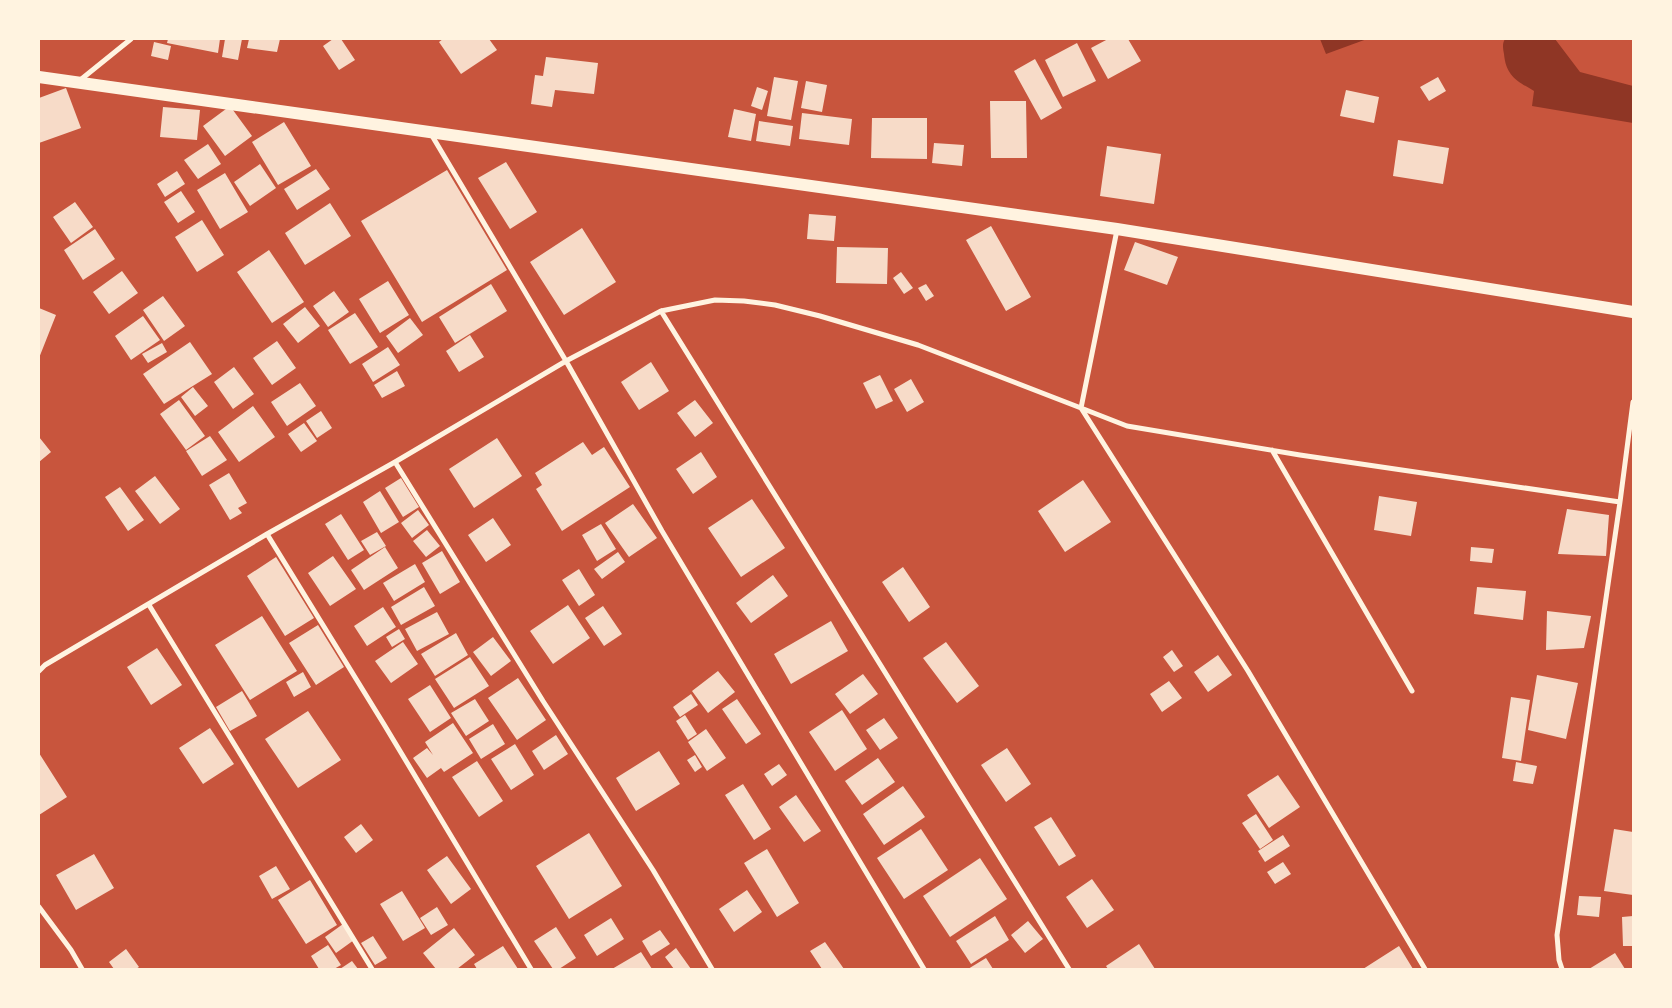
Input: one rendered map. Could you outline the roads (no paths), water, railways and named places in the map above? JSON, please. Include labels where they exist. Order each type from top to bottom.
[{"type":"main road","points":[[39,77],[1117,229],[1633,312]]},
{"type":"street","points":[[76,83],[131,39]]},
{"type":"street","points":[[430,132],[566,361],[662,530],[924,969]]},
{"type":"street","points":[[1117,229],[1081,408],[1248,671],[1424,969]]},
{"type":"street","points":[[39,671],[45,665],[267,534],[395,462],[566,361],[661,311],[715,300],[775,305],[820,316],[918,346],[1127,426],[1272,450],[1620,502]]},
{"type":"street","points":[[661,311],[1069,969]]},
{"type":"street","points":[[1562,969],[1558,960],[1557,935],[1633,402]]},
{"type":"street","points":[[1272,450],[1412,691]]},
{"type":"street","points":[[395,462],[543,701],[653,870],[712,969]]},
{"type":"street","points":[[267,534],[531,969]]},
{"type":"street","points":[[149,605],[372,969]]},
{"type":"street","points":[[39,907],[71,950],[82,969]]}]
